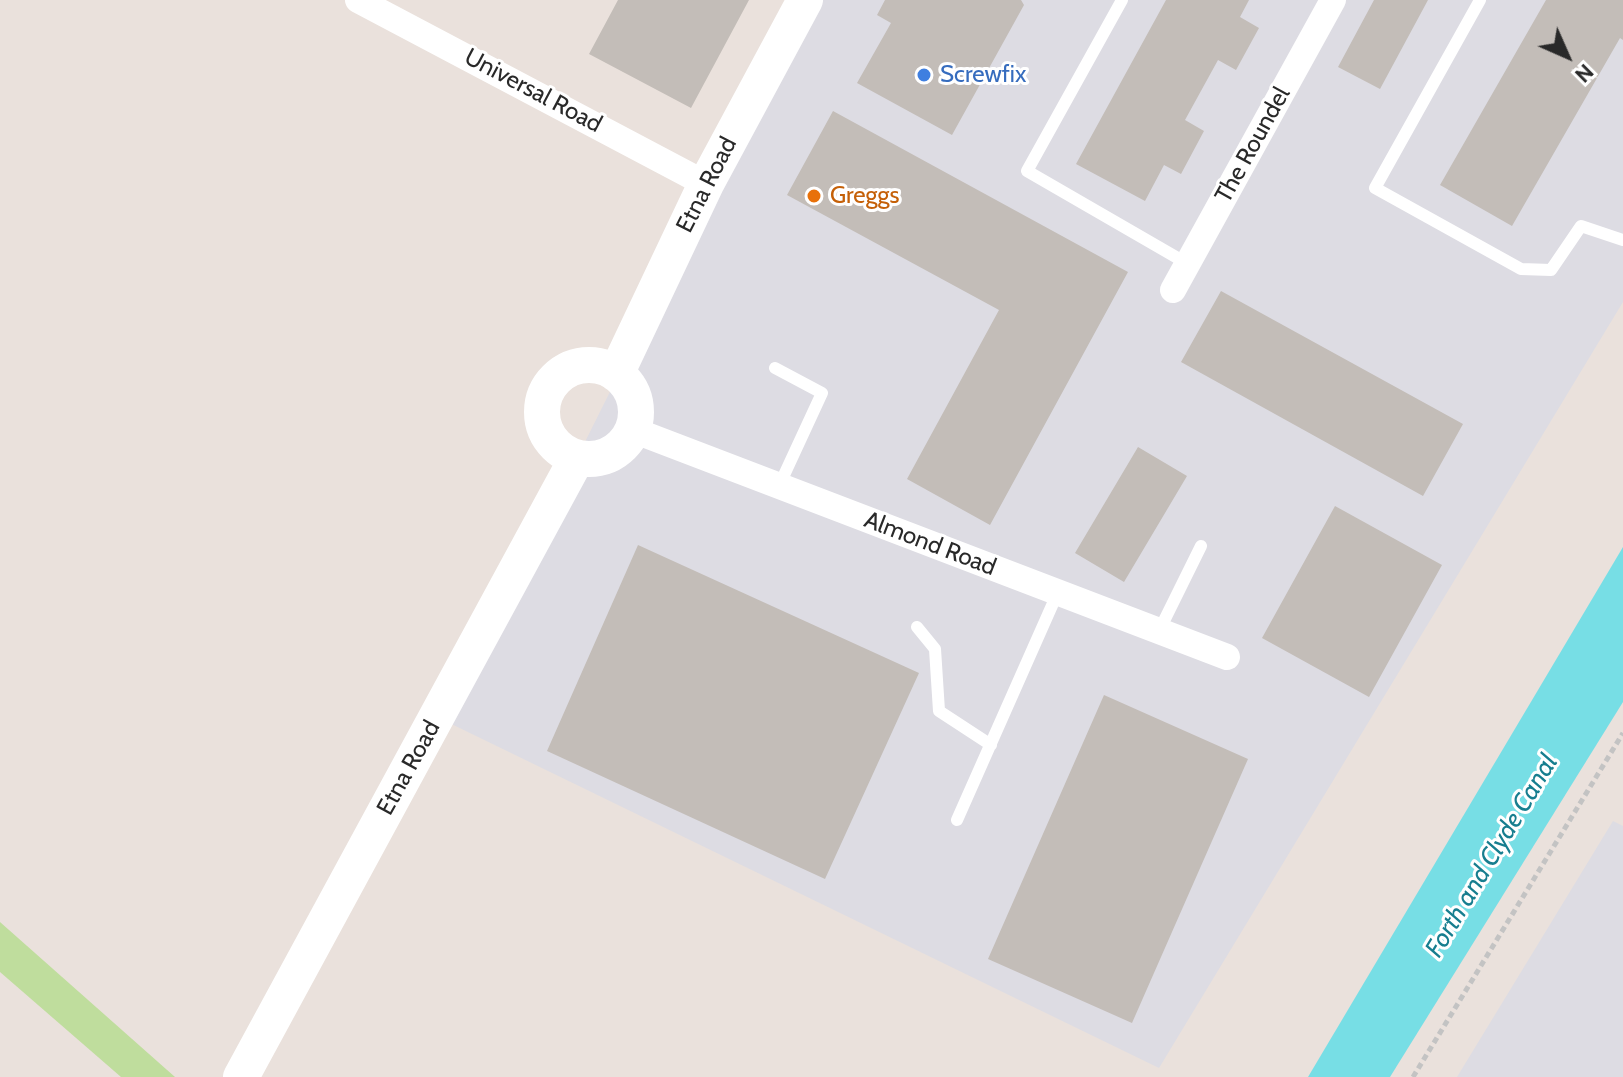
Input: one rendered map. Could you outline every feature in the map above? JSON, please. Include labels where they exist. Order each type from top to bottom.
[{"type":"street","name":"Universal Road","points":[[358,0],[706,184]]},
{"type":"street","name":"Etna Road","points":[[616,374],[706,184],[805,0]]},
{"type":"street","name":"The Roundel","points":[[1173,290],[1333,0]]},
{"type":"street","points":[[601,367],[616,374],[635,401],[633,430],[624,444],[611,454],[595,459],[577,458],[562,451],[550,440],[543,425],[546,392],[569,369],[601,367]]},
{"type":"street","name":"Almond Road","points":[[633,430],[1227,657]]},
{"type":"street","name":"Etna Road","points":[[241,1077],[577,458]]},
{"type":"lane","points":[[1122,0],[1027,171],[1188,264]]},
{"type":"lane","points":[[1480,0],[1375,188],[1521,269],[1551,270],[1581,226],[1623,240]]},
{"type":"lane","points":[[775,368],[822,393],[779,486]]},
{"type":"lane","points":[[1159,631],[1201,546]]},
{"type":"lane","points":[[957,820],[1058,592]]},
{"type":"lane","points":[[917,627],[935,649],[939,711],[991,745]]},
{"type":"path","points":[[1413,1077],[1623,733]]},
{"type":"shaded area","points":[[805,0],[1623,0],[1623,302],[1159,1068],[437,717],[577,458]]},
{"type":"shaded area","points":[[1613,821],[1623,826],[1623,1077],[1457,1077]]},
{"type":"green space","points":[[0,922],[175,1077],[121,1077],[0,972]]},
{"type":"water","name":"Forth and Clyde Canal","points":[[1623,547],[1623,702],[1390,1077],[1308,1077]]},
{"type":"building","points":[[618,0],[749,0],[691,108],[589,54]]},
{"type":"building","name":"Screwfix","points":[[885,0],[1021,0],[1024,5],[952,135],[857,83],[891,23],[877,15]]},
{"type":"building","points":[[1166,0],[1249,0],[1240,17],[1259,28],[1236,70],[1218,60],[1185,120],[1204,131],[1181,174],[1164,165],[1145,201],[1076,164]]},
{"type":"building","points":[[1374,0],[1428,0],[1380,89],[1338,67]]},
{"type":"building","points":[[1546,0],[1623,0],[1623,40],[1620,38],[1512,226],[1440,185]]},
{"type":"building","points":[[833,111],[1128,272],[990,525],[907,479],[999,310],[787,195]]},
{"type":"building","points":[[1221,291],[1463,424],[1423,496],[1181,362]]},
{"type":"building","points":[[1138,447],[1187,476],[1124,582],[1075,553]]},
{"type":"building","points":[[1335,506],[1442,565],[1369,697],[1262,638]]},
{"type":"building","points":[[638,545],[919,673],[825,879],[547,751]]},
{"type":"building","points":[[1104,695],[1248,759],[1132,1023],[988,959]]},
{"type":"place","name":"Screwfix","points":[[924,75]]},
{"type":"place","name":"Greggs","points":[[814,196]]}]
